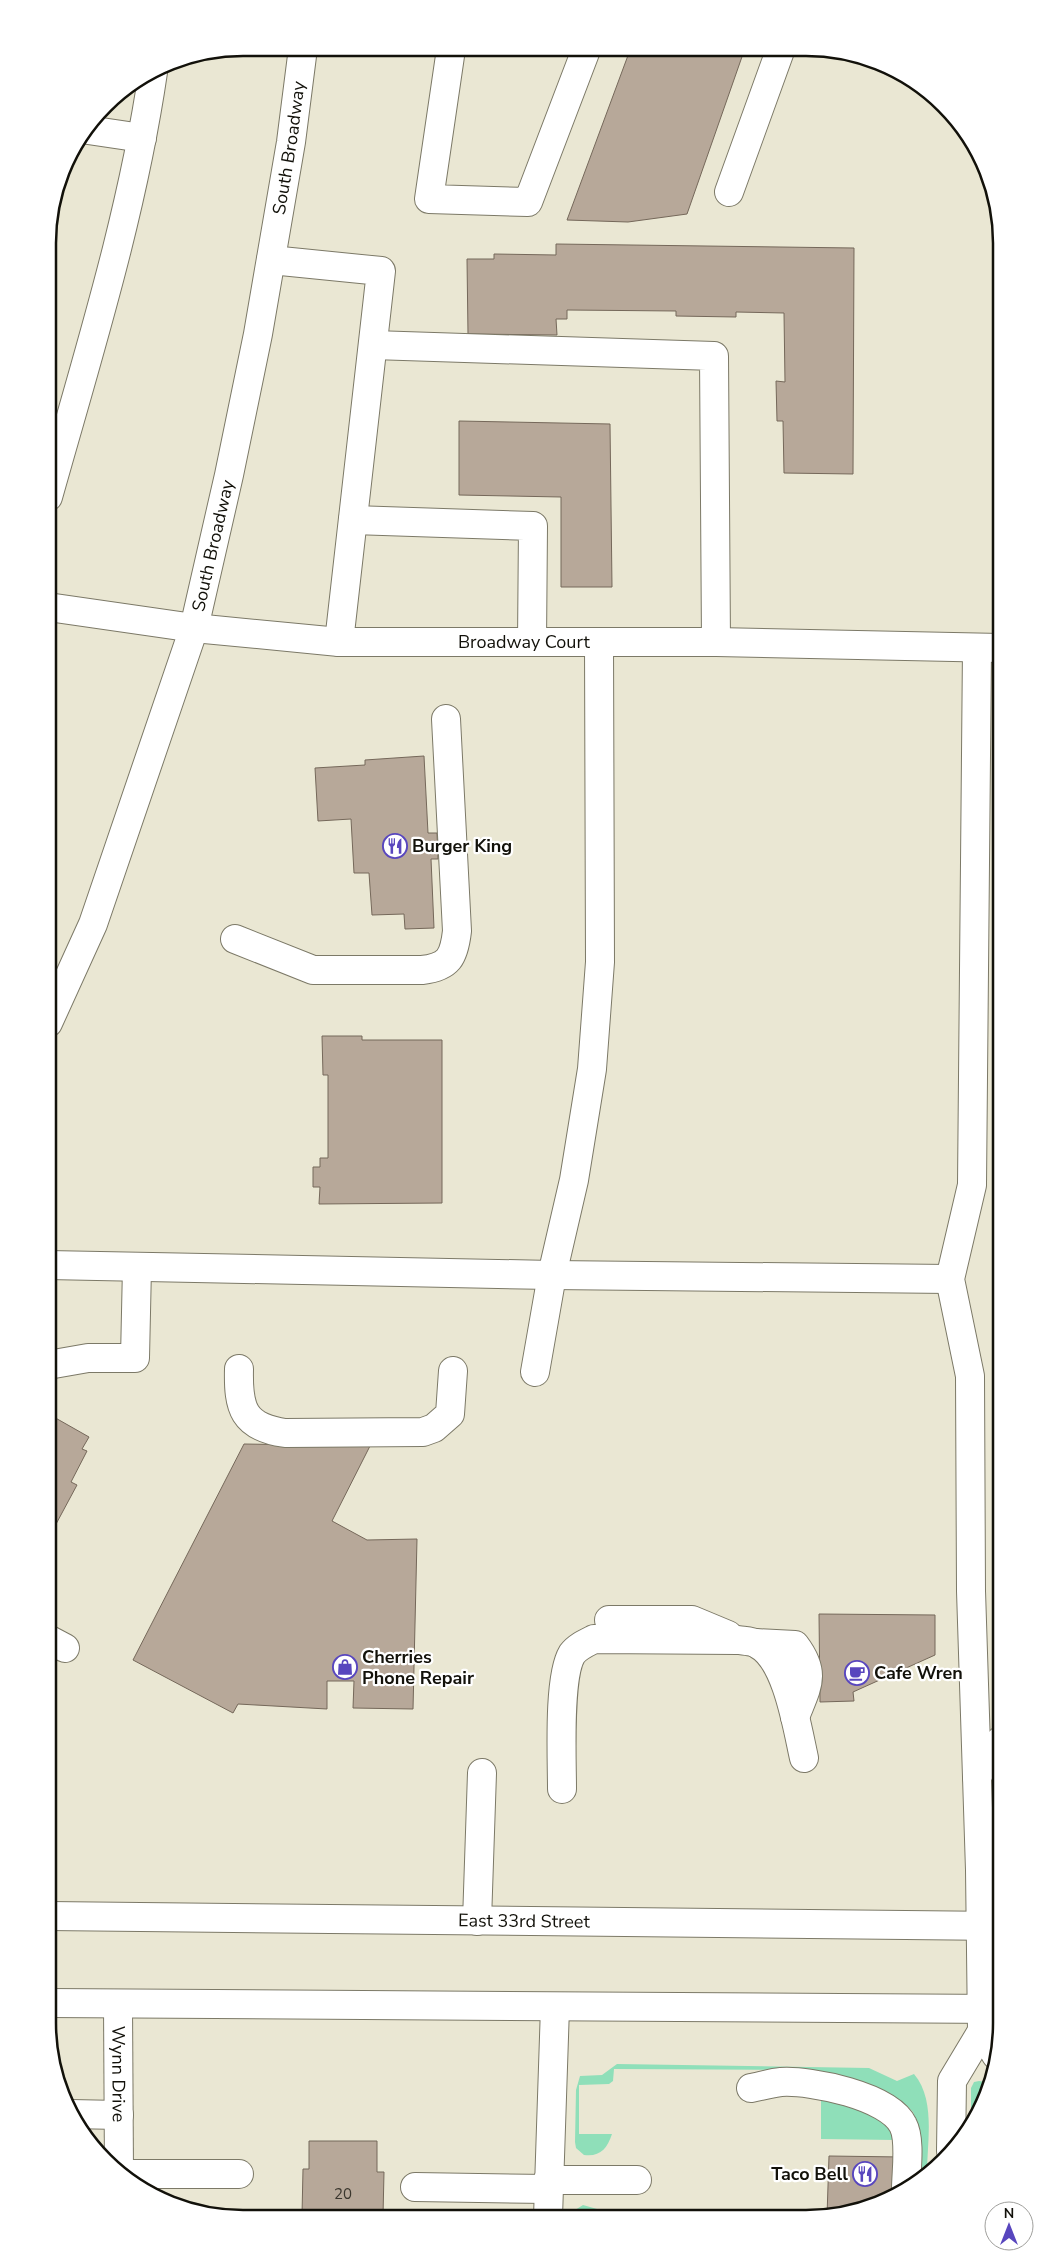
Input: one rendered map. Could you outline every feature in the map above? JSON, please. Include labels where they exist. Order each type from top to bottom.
[{"type":"main road","name":"South Broadway","points":[[56,1005],[93,924],[194,628],[258,334],[291,142],[302,56]]},
{"type":"main road","points":[[449,56],[429,199],[528,202],[584,56]]},
{"type":"main road","points":[[729,192],[778,56]]},
{"type":"main road","points":[[56,470],[105,295],[142,138],[153,80]]},
{"type":"main road","points":[[94,131],[142,138]]},
{"type":"main road","points":[[271,260],[380,272],[339,642]]},
{"type":"main road","points":[[373,345],[714,356],[716,642]]},
{"type":"main road","points":[[352,520],[533,526],[532,642]]},
{"type":"main road","name":"Broadway Court","points":[[56,607],[194,628],[339,642],[716,642],[989,648]]},
{"type":"main road","points":[[535,1372],[552,1275],[574,1180],[592,1069],[600,962],[599,642]]},
{"type":"main road","points":[[989,648],[972,1185],[950,1279],[970,1376],[972,1600],[977,1777],[990,1926],[988,2017],[992,2036]]},
{"type":"main road","points":[[235,939],[313,970],[422,970],[435,969],[446,963],[456,943],[457,931],[446,719]]},
{"type":"main road","points":[[56,1265],[552,1275],[950,1279]]},
{"type":"main road","points":[[56,1364],[88,1358],[135,1358],[137,1267]]},
{"type":"main road","points":[[239,1368],[239,1399],[245,1413],[254,1423],[268,1430],[285,1433],[423,1432],[434,1428],[450,1414],[453,1371]]},
{"type":"main road","points":[[562,1789],[564,1677],[572,1654],[582,1644],[594,1639],[747,1642],[771,1654],[787,1687],[804,1758]]},
{"type":"main road","points":[[977,1777],[993,1748]]},
{"type":"main road","points":[[477,1921],[482,1773]]},
{"type":"main road","name":"East 33rd Street","points":[[56,1916],[990,1926]]},
{"type":"main road","points":[[56,2003],[556,2007],[988,2017]]},
{"type":"main road","name":"Wynn Drive","points":[[118,2004],[120,2163]]},
{"type":"main road","points":[[548,2210],[556,2007]]},
{"type":"main road","points":[[951,2140],[952,2080],[988,2017]]},
{"type":"main road","points":[[751,2088],[781,2082],[803,2083],[870,2100],[885,2108],[897,2116],[904,2126],[906,2139],[906,2181]]},
{"type":"main road","points":[[80,2114],[119,2116]]},
{"type":"main road","points":[[133,2173],[239,2174]]},
{"type":"main road","points":[[415,2187],[637,2180]]},
{"type":"green space","points":[[617,2064],[869,2068],[897,2081],[914,2074],[921,2084],[928,2109],[928,2164],[919,2171],[917,2124],[913,2112],[891,2094],[834,2077],[796,2070],[614,2069],[613,2081],[609,2084],[579,2085],[579,2134],[612,2134],[608,2144],[602,2151],[594,2155],[584,2155],[576,2148],[575,2142],[576,2090],[580,2076],[602,2075]]},
{"type":"green space","points":[[974,2082],[983,2082],[971,2109],[971,2088]]},
{"type":"green space","points":[[821,2099],[875,2115],[890,2125],[895,2140],[821,2139]]},
{"type":"green space","points":[[583,2205],[600,2210],[575,2210]]},
{"type":"building","points":[[628,56],[742,56],[687,214],[628,222],[567,220]]},
{"type":"building","points":[[556,244],[854,248],[853,474],[784,473],[783,421],[777,421],[776,381],[785,382],[784,313],[736,312],[736,317],[676,316],[676,311],[567,310],[567,319],[556,319],[557,335],[468,334],[467,259],[494,259],[494,254],[556,255]]},
{"type":"building","points":[[459,421],[610,424],[612,587],[561,587],[561,497],[459,495]]},
{"type":"building","name":"Burger King","points":[[424,756],[428,833],[437,833],[438,859],[431,859],[434,928],[405,929],[404,914],[372,915],[369,873],[354,873],[351,819],[318,821],[315,768],[365,765],[365,760]]},
{"type":"building","points":[[322,1036],[362,1036],[362,1040],[442,1040],[442,1203],[319,1204],[320,1187],[313,1187],[313,1167],[320,1167],[320,1158],[328,1158],[328,1075],[323,1075]]},
{"type":"building","points":[[56,1418],[89,1437],[82,1449],[87,1451],[71,1482],[77,1485],[56,1524]]},
{"type":"building","points":[[244,1444],[370,1446],[332,1521],[367,1540],[417,1539],[413,1709],[353,1708],[354,1681],[327,1681],[327,1709],[238,1704],[233,1713],[133,1660]]},
{"type":"building","name":"Cafe Wren","points":[[819,1614],[935,1615],[935,1655],[853,1692],[854,1701],[820,1702]]},
{"type":"building","points":[[309,2141],[377,2141],[377,2172],[384,2172],[383,2210],[302,2210],[303,2169],[309,2169]]},
{"type":"building","name":"Taco Bell","points":[[829,2156],[902,2157],[901,2184],[866,2200],[827,2208]]},
{"type":"place","name":"Burger King","points":[[395,846]]},
{"type":"place","name":"Cherries Phone Repair","points":[[345,1667]]},
{"type":"place","name":"Cafe Wren","points":[[857,1673]]},
{"type":"place","name":"Taco Bell","points":[[865,2174]]}]
